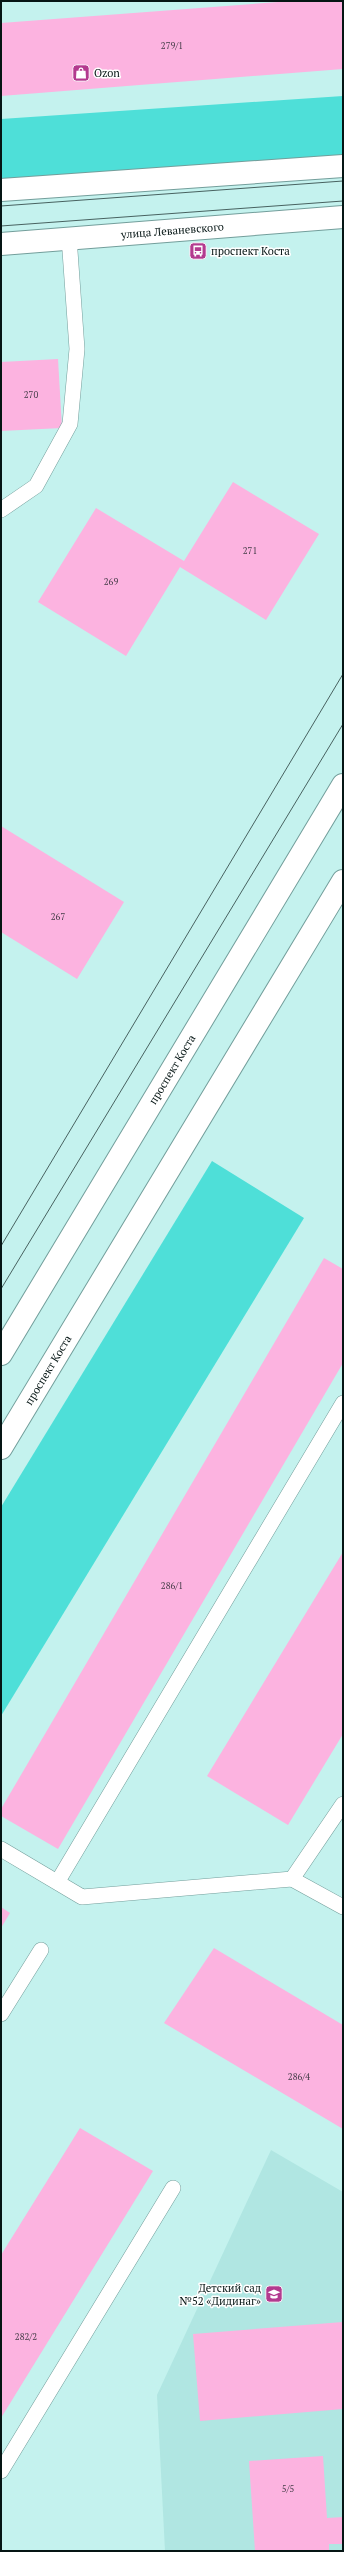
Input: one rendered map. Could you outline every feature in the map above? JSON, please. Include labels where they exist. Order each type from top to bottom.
[{"type":"main road","points":[[1,190],[343,166]]},
{"type":"main road","name":"улица Леваневского","points":[[1,244],[68,237],[343,217]]},
{"type":"main road","name":"проспект Коста","points":[[1,1354],[343,785]]},
{"type":"main road","name":"проспект Коста","points":[[1,1448],[343,881]]},
{"type":"lane","points":[[1,510],[36,486],[70,424],[77,349],[68,237]]},
{"type":"lane","points":[[58,1881],[343,1403]]},
{"type":"lane","points":[[292,1879],[343,1804]]},
{"type":"lane","points":[[1,1849],[58,1881],[82,1897],[292,1879],[343,1907]]},
{"type":"lane","points":[[1,2014],[41,1950]]},
{"type":"lane","points":[[1,2471],[173,2188]]},
{"type":"shaded area","points":[[343,96],[343,163],[1,186],[1,119]]},
{"type":"shaded area","points":[[212,1161],[304,1218],[1,1716],[1,1507]]},
{"type":"shaded area","name":"Детский сад №52 «Дидинаг»","points":[[271,2150],[343,2192],[343,2551],[165,2551],[157,2395]]},
{"type":"building","points":[[292,1],[343,1],[343,69],[1,96],[1,23]]},
{"type":"building","points":[[58,359],[62,428],[1,431],[1,362]]},
{"type":"building","points":[[233,482],[319,534],[266,620],[180,567],[126,656],[38,602],[96,508],[184,561]]},
{"type":"building","points":[[1,826],[124,902],[77,979],[1,932]]},
{"type":"building","points":[[324,1258],[343,1269],[343,1363],[58,1849],[1,1816],[1,1809]]},
{"type":"building","points":[[343,1552],[343,1734],[288,1825],[207,1776]]},
{"type":"building","points":[[1,1907],[10,1913],[1,1928]]},
{"type":"building","points":[[214,1948],[343,2025],[343,2129],[164,2023]]},
{"type":"building","points":[[80,2128],[153,2171],[1,2418],[1,2255]]},
{"type":"building","points":[[343,2322],[343,2409],[200,2421],[193,2334]]},
{"type":"building","points":[[323,2456],[327,2518],[343,2517],[343,2544],[329,2544],[329,2551],[255,2551],[249,2461]]},
{"type":"tram line","points":[[1,206],[343,181]]},
{"type":"tram line","points":[[1,226],[343,201]]},
{"type":"tram line","points":[[1,1246],[343,674]]},
{"type":"tram line","points":[[1,1289],[343,724]]},
{"type":"place","name":"Ozon","points":[[81,73]]},
{"type":"place","name":"проспект Коста","points":[[198,251]]},
{"type":"place","name":"Детский сад №52 «Дидинаг»","points":[[274,2294]]}]
